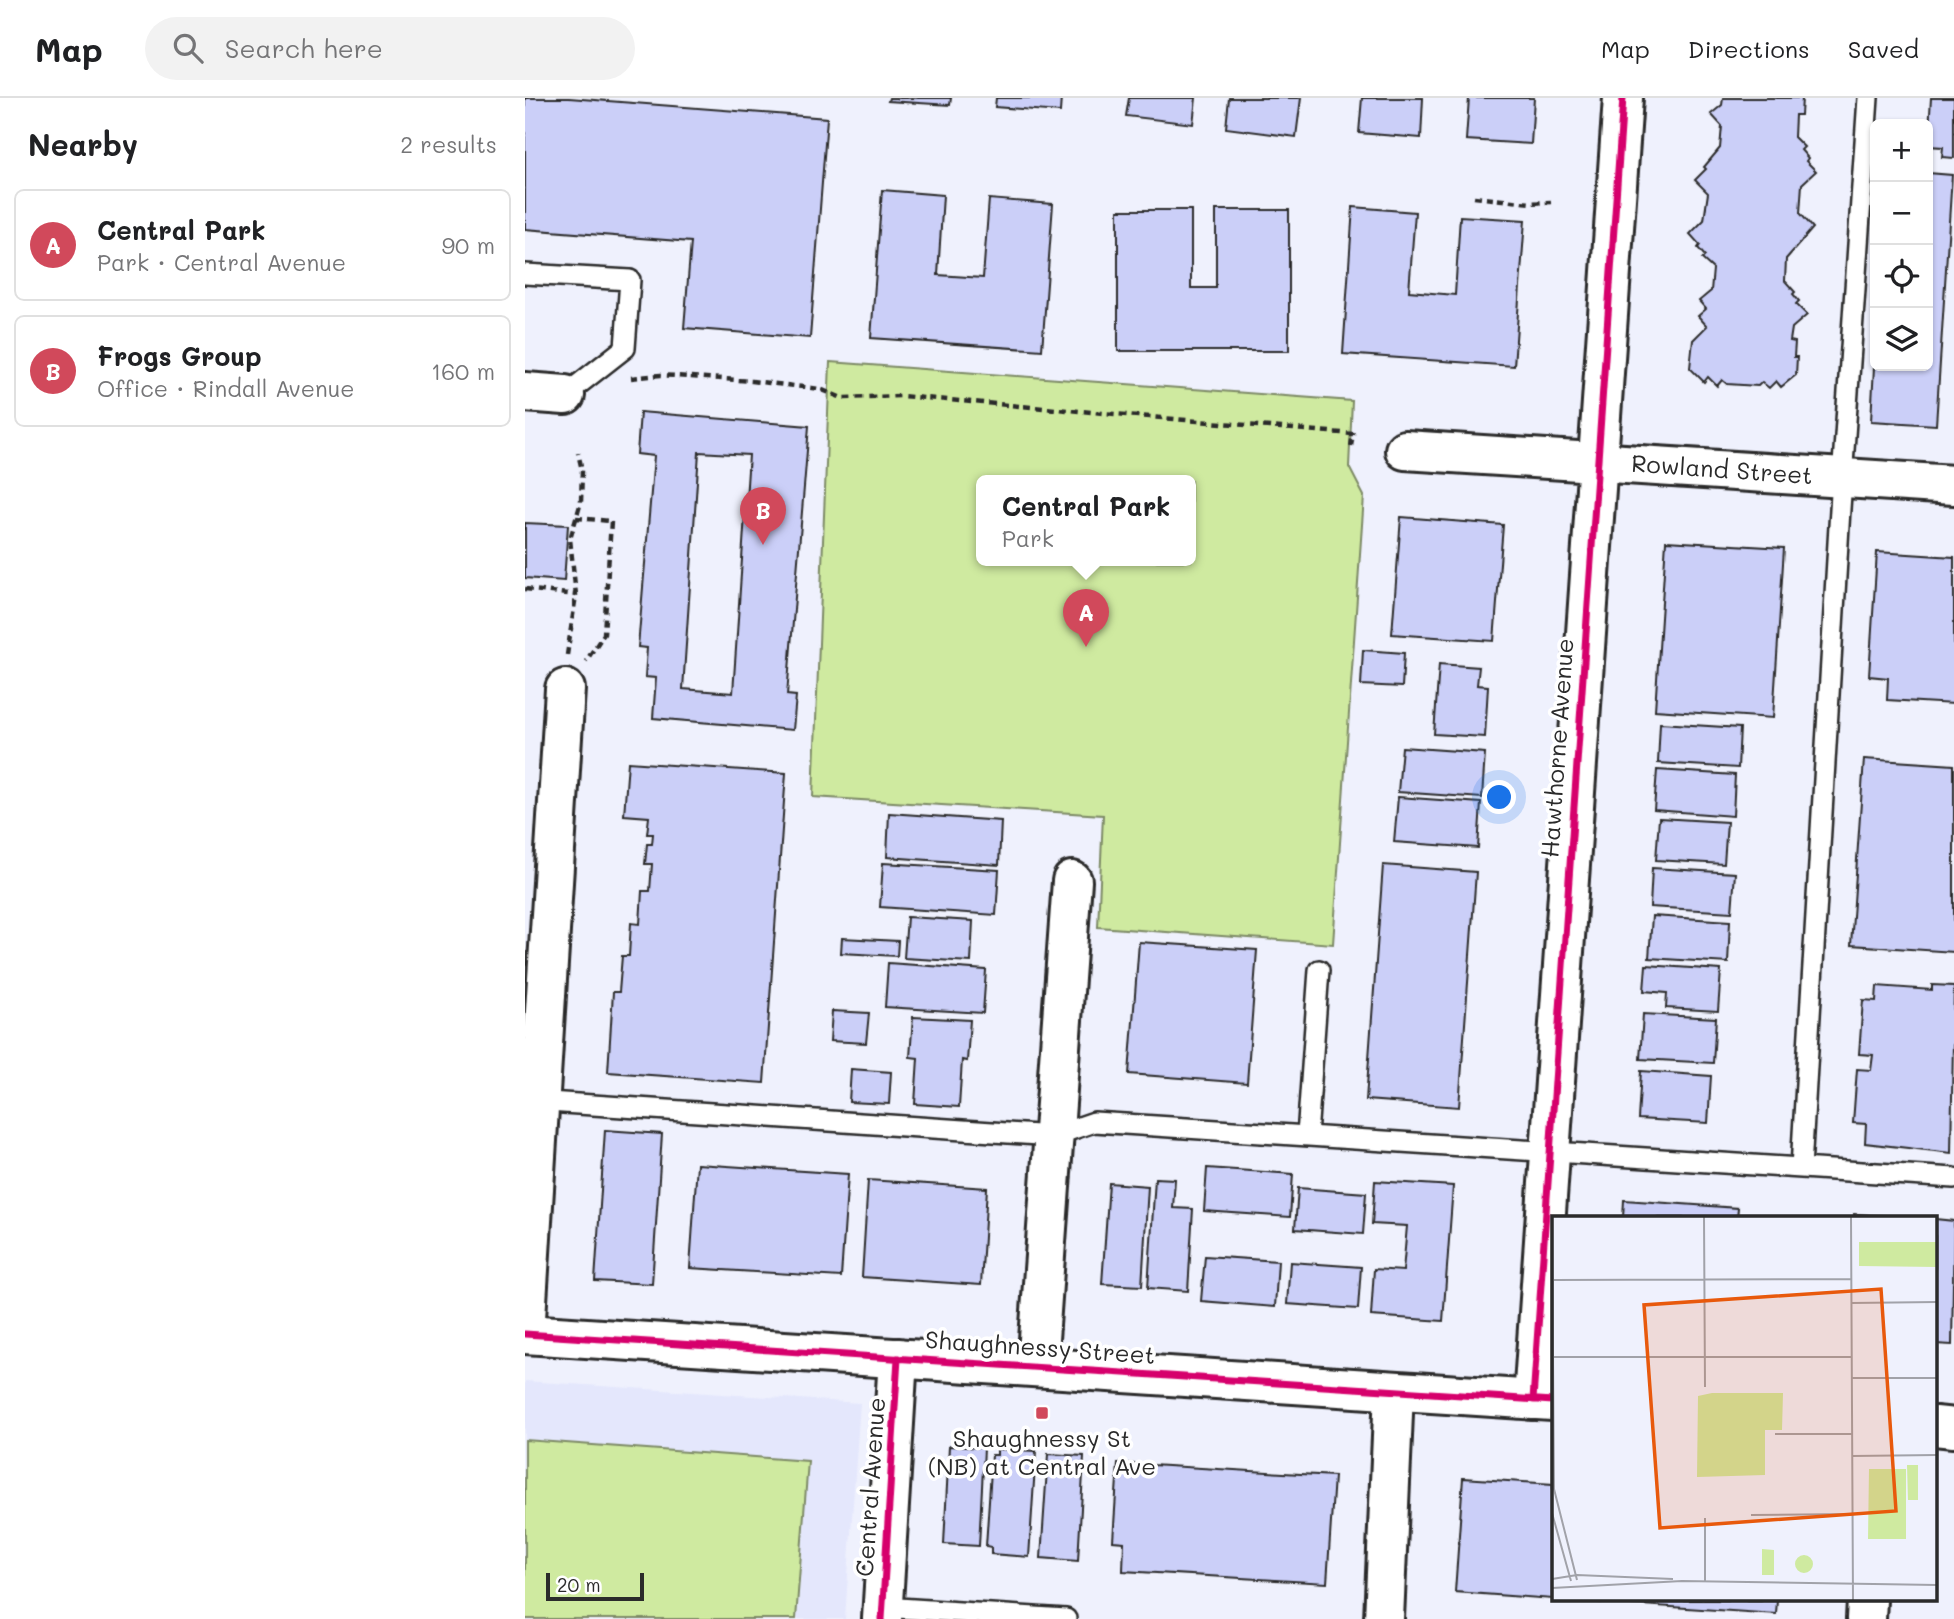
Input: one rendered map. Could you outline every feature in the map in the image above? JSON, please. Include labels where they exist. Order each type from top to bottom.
[{"type":"street","name":"Hawthorne Avenue","points":[[1543,1401],[1550,1152],[1623,98]]},
{"type":"street","points":[[525,392],[565,395]]},
{"type":"street","name":"Rowland Street","points":[[1405,450],[1954,485]]},
{"type":"street","points":[[525,1334],[531,1101],[565,689]]},
{"type":"street","points":[[1037,1367],[1072,880]]},
{"type":"street","name":"Shaughnessy Street","points":[[525,1334],[1543,1401]]},
{"type":"street","name":"Central Avenue","points":[[882,1613],[898,1358]]},
{"type":"street","points":[[1384,1619],[1394,1391]]},
{"type":"lane","points":[[1801,1168],[1842,477],[1868,98]]},
{"type":"lane","points":[[525,274],[630,281],[625,348],[565,395]]},
{"type":"lane","points":[[1307,1136],[1319,970]]},
{"type":"lane","points":[[531,1101],[1053,1136],[1094,1122],[1954,1178]]},
{"type":"lane","points":[[882,1613],[1066,1619]]},
{"type":"path","points":[[1474,197],[1530,203],[1551,202]]},
{"type":"path","points":[[625,379],[661,375],[752,381],[820,390],[842,398],[901,396],[1353,434],[1351,446]]},
{"type":"path","points":[[565,689],[569,633],[576,596],[570,538],[582,491],[579,453]]},
{"type":"path","points":[[576,518],[611,521],[604,634],[598,643]]},
{"type":"path","points":[[525,590],[576,596]]},
{"type":"shaded area","points":[[525,1381],[860,1403],[845,1619],[525,1619]]},
{"type":"green space","points":[[830,362],[1352,401],[1349,467],[1364,496],[1333,944],[1098,927],[1103,815],[813,797]]},
{"type":"green space","points":[[525,1440],[808,1461],[796,1619],[525,1619]]},
{"type":"building","points":[[525,98],[569,98],[827,118],[810,338],[684,328],[691,242],[525,229]]},
{"type":"building","points":[[889,98],[951,98],[950,105],[888,101]]},
{"type":"building","points":[[996,98],[1061,98],[1060,112],[995,107]]},
{"type":"building","points":[[1129,98],[1196,98],[1193,124],[1126,116]]},
{"type":"building","points":[[1229,98],[1301,98],[1296,137],[1226,128]]},
{"type":"building","points":[[1362,98],[1423,98],[1421,138],[1359,133]]},
{"type":"building","points":[[1469,98],[1534,98],[1531,144],[1466,140]]},
{"type":"building","points":[[1723,98],[1802,98],[1801,115],[1795,115],[1794,137],[1804,147],[1801,150],[1808,158],[1806,161],[1816,171],[1802,184],[1800,213],[1813,228],[1786,259],[1785,281],[1795,292],[1793,294],[1799,301],[1796,304],[1807,315],[1792,328],[1790,341],[1795,342],[1796,375],[1781,387],[1776,381],[1769,388],[1762,382],[1758,386],[1727,384],[1722,380],[1717,386],[1708,377],[1704,382],[1690,368],[1693,340],[1707,326],[1698,316],[1706,309],[1699,301],[1711,291],[1713,269],[1702,259],[1705,256],[1698,248],[1700,245],[1690,234],[1704,220],[1708,193],[1695,180],[1720,148],[1722,126],[1711,114],[1722,105]]},
{"type":"building","points":[[1931,98],[1954,98],[1954,158],[1942,157],[1943,147],[1933,146],[1933,119],[1930,119]]},
{"type":"building","points":[[1933,173],[1952,175],[1936,425],[1871,421],[1874,371],[1933,371]]},
{"type":"building","points":[[882,190],[943,195],[938,275],[983,278],[989,199],[1053,204],[1042,350],[871,338]]},
{"type":"building","points":[[1353,207],[1415,212],[1409,291],[1455,295],[1460,216],[1525,220],[1514,366],[1343,354]]},
{"type":"building","points":[[1118,210],[1191,210],[1191,288],[1216,288],[1216,210],[1289,210],[1289,351],[1118,351]]},
{"type":"building","points":[[640,412],[809,426],[787,695],[796,696],[793,730],[653,718],[656,678],[645,677],[647,648],[638,647],[654,456],[637,454]],"holes":[[[699,452],[749,455],[733,693],[683,689]]]},
{"type":"building","points":[[1401,517],[1503,525],[1494,641],[1392,634]]},
{"type":"building","points":[[525,523],[568,525],[564,581],[525,578]]},
{"type":"building","points":[[1666,541],[1784,548],[1773,718],[1655,710]]},
{"type":"building","points":[[1877,552],[1954,557],[1954,704],[1887,700],[1888,678],[1869,676]]},
{"type":"building","points":[[1363,650],[1404,653],[1402,687],[1361,685]]},
{"type":"building","points":[[1439,664],[1479,667],[1477,685],[1488,686],[1485,737],[1434,734]]},
{"type":"building","points":[[1660,723],[1740,728],[1738,768],[1658,763]]},
{"type":"building","points":[[1402,747],[1485,753],[1482,798],[1398,792]]},
{"type":"building","points":[[1864,759],[1954,765],[1954,952],[1851,945]]},
{"type":"building","points":[[628,762],[786,773],[764,1083],[608,1072],[613,992],[619,992],[622,956],[629,956],[631,923],[640,924],[642,891],[650,891],[652,864],[645,864],[647,844],[652,844],[653,834],[647,834],[649,817],[624,815]]},
{"type":"building","points":[[1657,770],[1735,775],[1733,816],[1654,810]]},
{"type":"building","points":[[1398,797],[1481,803],[1478,848],[1394,842]]},
{"type":"building","points":[[889,813],[1001,821],[999,865],[887,857]]},
{"type":"building","points":[[1659,818],[1727,822],[1724,864],[1656,860]]},
{"type":"building","points":[[883,863],[999,870],[996,915],[880,907]]},
{"type":"building","points":[[1383,865],[1476,872],[1459,1107],[1366,1100]]},
{"type":"building","points":[[1652,868],[1735,873],[1732,912],[1650,907]]},
{"type":"building","points":[[1652,916],[1730,921],[1728,963],[1649,958]]},
{"type":"building","points":[[907,917],[973,921],[971,962],[904,958]]},
{"type":"building","points":[[842,938],[898,941],[897,956],[841,953]]},
{"type":"building","points":[[1139,942],[1257,950],[1247,1083],[1129,1074]]},
{"type":"building","points":[[888,963],[986,970],[983,1013],[885,1007]]},
{"type":"building","points":[[1646,965],[1721,970],[1718,1011],[1666,1008],[1667,993],[1644,991]]},
{"type":"building","points":[[1932,985],[1954,986],[1951,1153],[1865,1143],[1866,1124],[1853,1123],[1857,1069],[1871,1070],[1873,1055],[1859,1054],[1863,1000],[1876,1001],[1877,986],[1932,990]]},
{"type":"building","points":[[832,1011],[869,1013],[866,1043],[830,1041]]},
{"type":"building","points":[[1643,1014],[1716,1018],[1713,1063],[1640,1059]]},
{"type":"building","points":[[913,1017],[970,1020],[967,1061],[962,1060],[959,1107],[915,1104],[918,1058],[910,1057]]},
{"type":"building","points":[[851,1069],[891,1072],[889,1104],[849,1102]]},
{"type":"building","points":[[1641,1071],[1711,1076],[1708,1123],[1638,1119]]},
{"type":"building","points":[[605,1130],[662,1134],[652,1284],[595,1281]]},
{"type":"building","points":[[697,1164],[848,1174],[841,1277],[690,1268]]},
{"type":"building","points":[[1207,1168],[1293,1174],[1290,1217],[1204,1211]]},
{"type":"building","points":[[1155,1178],[1175,1179],[1173,1208],[1193,1209],[1188,1291],[1148,1288]]},
{"type":"building","points":[[868,1180],[987,1188],[981,1285],[862,1277]]},
{"type":"building","points":[[1375,1181],[1453,1186],[1443,1321],[1371,1316],[1374,1269],[1403,1271],[1407,1226],[1372,1224]]},
{"type":"building","points":[[1109,1183],[1148,1186],[1142,1286],[1102,1284]]},
{"type":"building","points":[[1298,1188],[1366,1193],[1363,1234],[1295,1229]]},
{"type":"building","points":[[1624,1200],[1738,1208],[1737,1216],[1623,1216]]},
{"type":"building","points":[[1854,1214],[1886,1216],[1854,1216]]},
{"type":"building","points":[[1937,1219],[1954,1221],[1952,1345],[1937,1344]]},
{"type":"building","points":[[1205,1256],[1278,1261],[1275,1307],[1201,1301]]},
{"type":"building","points":[[1290,1262],[1361,1267],[1358,1309],[1287,1304]]},
{"type":"building","points":[[949,1446],[984,1448],[979,1546],[944,1544]]},
{"type":"building","points":[[997,1449],[1036,1451],[1029,1557],[991,1554],[991,1547],[986,1546],[992,1455],[997,1455]]},
{"type":"building","points":[[1048,1454],[1084,1456],[1078,1561],[1041,1558]]},
{"type":"building","points":[[1118,1463],[1334,1476],[1327,1583],[1123,1571],[1124,1542],[1113,1541]]},
{"type":"building","points":[[1463,1478],[1552,1484],[1552,1599],[1455,1592]]},
{"type":"building","points":[[1597,1602],[1777,1602],[1776,1614]]},
{"type":"cycle path","points":[[1533,1400],[1623,98]]},
{"type":"cycle path","points":[[525,1334],[1552,1401]]},
{"type":"cycle path","points":[[882,1619],[898,1358]]},
{"type":"place","name":"Frogs Group","points":[[763,545]]},
{"type":"place","name":"Central Park","points":[[1086,647]]},
{"type":"place","name":"Shaughnessy St (NB) at Central Ave","points":[[1042,1413]]}]
